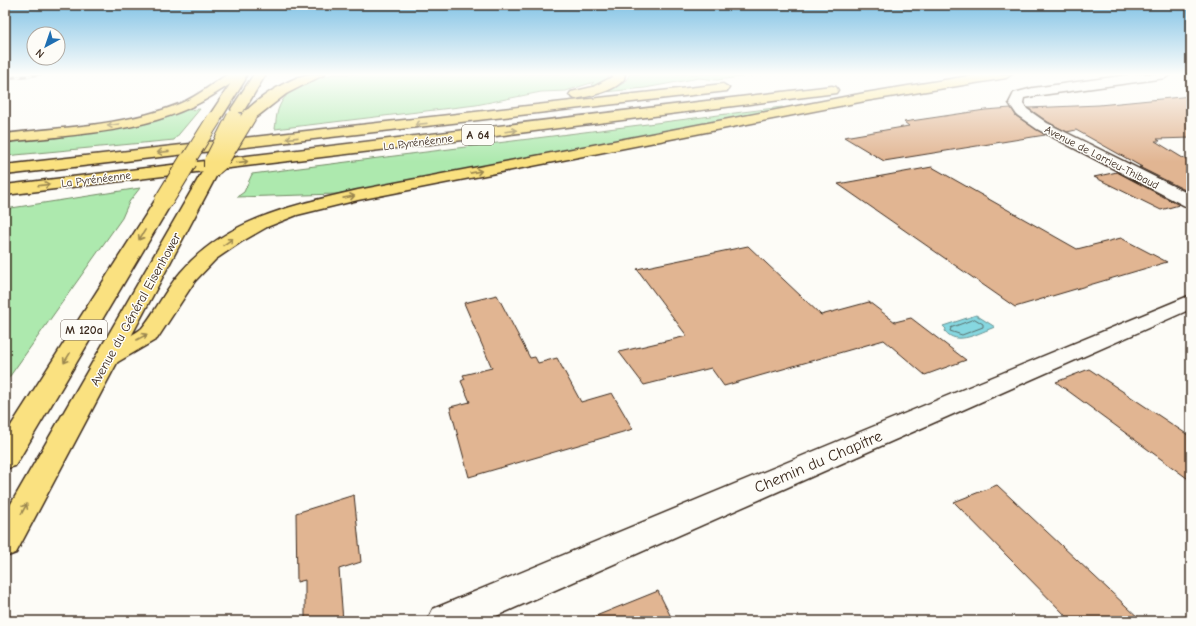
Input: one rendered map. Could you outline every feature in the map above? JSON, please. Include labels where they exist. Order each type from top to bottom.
[{"type":"main road","points":[[5,138],[117,124],[165,113],[189,103]]},
{"type":"main road","name":"M 120a","points":[[5,458],[224,103]]},
{"type":"main road","name":"Avenue du Général Eisenhower","points":[[5,543],[198,197],[213,167],[213,158],[242,103]]},
{"type":"main road","points":[[213,167],[223,159],[249,116],[264,103]]},
{"type":"main road","points":[[474,118],[498,107],[521,103]]},
{"type":"main road","name":"La Pyrénéenne","points":[[5,170],[596,103]]},
{"type":"main road","name":"La Pyrénéenne","points":[[5,190],[480,134],[721,103]]},
{"type":"main road","points":[[108,357],[149,334],[188,277],[210,255],[234,238],[261,223],[291,211],[314,204],[835,103]]},
{"type":"street","name":"Avenue de Larrieu-Thibaud","points":[[1016,103],[1022,112],[1042,126],[1191,202]]},
{"type":"street","name":"Chemin du Chapitre","points":[[444,621],[1191,301]]},
{"type":"green space","points":[[281,103],[485,103],[275,129],[278,110]]},
{"type":"green space","points":[[782,107],[784,108],[337,194],[237,197],[244,192],[252,174]]},
{"type":"green space","points":[[200,109],[174,140],[5,156],[5,142],[113,129],[186,110]]},
{"type":"green space","points":[[140,188],[129,202],[122,218],[5,383],[5,209]]},
{"type":"water","points":[[976,315],[995,327],[976,335],[962,338],[950,336],[945,331],[946,329],[943,326]]},
{"type":"building","points":[[1117,103],[1191,103],[1191,138],[1157,139],[1160,141],[1155,141],[1191,163],[1191,193],[1139,167],[1142,167],[1076,130],[1067,132],[1048,122],[1028,108]]},
{"type":"building","points":[[1011,108],[1016,116],[1045,135],[884,161],[844,137],[909,126],[904,122],[985,110]]},
{"type":"building","points":[[932,167],[1077,249],[1121,238],[1167,262],[1015,307],[838,184]]},
{"type":"building","points":[[1117,172],[1179,205],[1161,210],[1094,177]]},
{"type":"building","points":[[748,246],[821,315],[869,302],[895,322],[911,318],[966,360],[925,375],[884,340],[724,386],[711,368],[644,385],[619,352],[687,336],[637,269]]},
{"type":"building","points":[[497,295],[530,358],[535,357],[538,363],[557,358],[581,402],[612,393],[633,429],[469,477],[450,407],[470,402],[461,381],[465,379],[463,375],[492,368],[464,303]]},
{"type":"building","points":[[1089,369],[1191,437],[1191,481],[1056,382]]},
{"type":"building","points":[[997,485],[1142,621],[1071,621],[954,502]]},
{"type":"building","points":[[354,495],[361,562],[339,569],[343,621],[305,621],[305,580],[297,582],[296,513]]},
{"type":"building","points":[[658,591],[673,621],[586,621],[586,620]]}]
